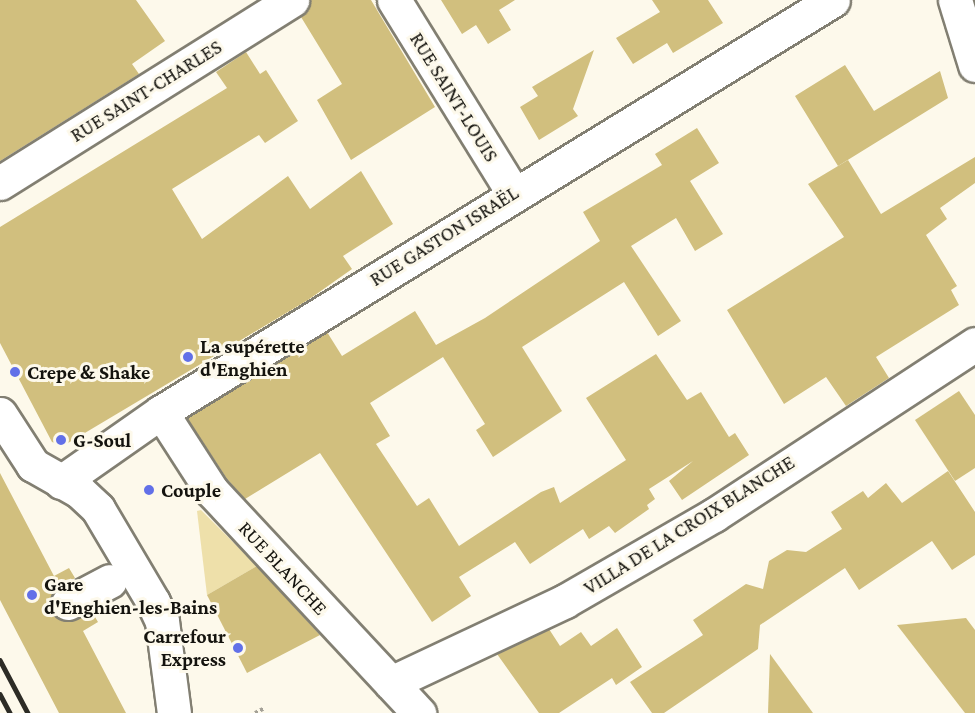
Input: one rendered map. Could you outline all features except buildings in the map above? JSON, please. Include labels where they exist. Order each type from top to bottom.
[{"type":"street","name":"RUE SAINT-CHARLES","points":[[0,183],[292,0]]},
{"type":"street","name":"RUE SAINT-LOUIS","points":[[394,0],[513,193]]},
{"type":"street","name":"RUE GASTON ISRAËL","points":[[61,482],[161,412],[513,193],[833,0]]},
{"type":"street","points":[[955,0],[975,65]]},
{"type":"street","name":"VILLA DE LA CROIX BLANCHE","points":[[391,683],[565,601],[625,566],[975,344]]},
{"type":"street","name":"RUE BLANCHE","points":[[161,412],[212,491],[419,713]]},
{"type":"street","points":[[0,414],[25,457],[98,509],[153,602],[162,621],[174,713]]},
{"type":"street","points":[[61,482],[149,646],[158,713]]},
{"type":"street","points":[[68,603],[110,581]]},
{"type":"path","points":[[255,713],[265,708]]},
{"type":"shaded area","points":[[201,510],[257,566],[207,595],[197,511]]},
{"type":"railway","points":[[0,660],[28,713]]},
{"type":"railway","points":[[0,694],[10,713]]},
{"type":"place","name":"La supérette d'Enghien","points":[[188,357]]},
{"type":"place","name":"Crepe & Shake","points":[[15,372]]},
{"type":"place","name":"G-Soul","points":[[61,440]]},
{"type":"place","name":"Couple","points":[[149,490]]},
{"type":"place","name":"Gare d'Enghien-les-Bains","points":[[32,595]]},
{"type":"place","name":"Carrefour Express","points":[[238,648]]}]
